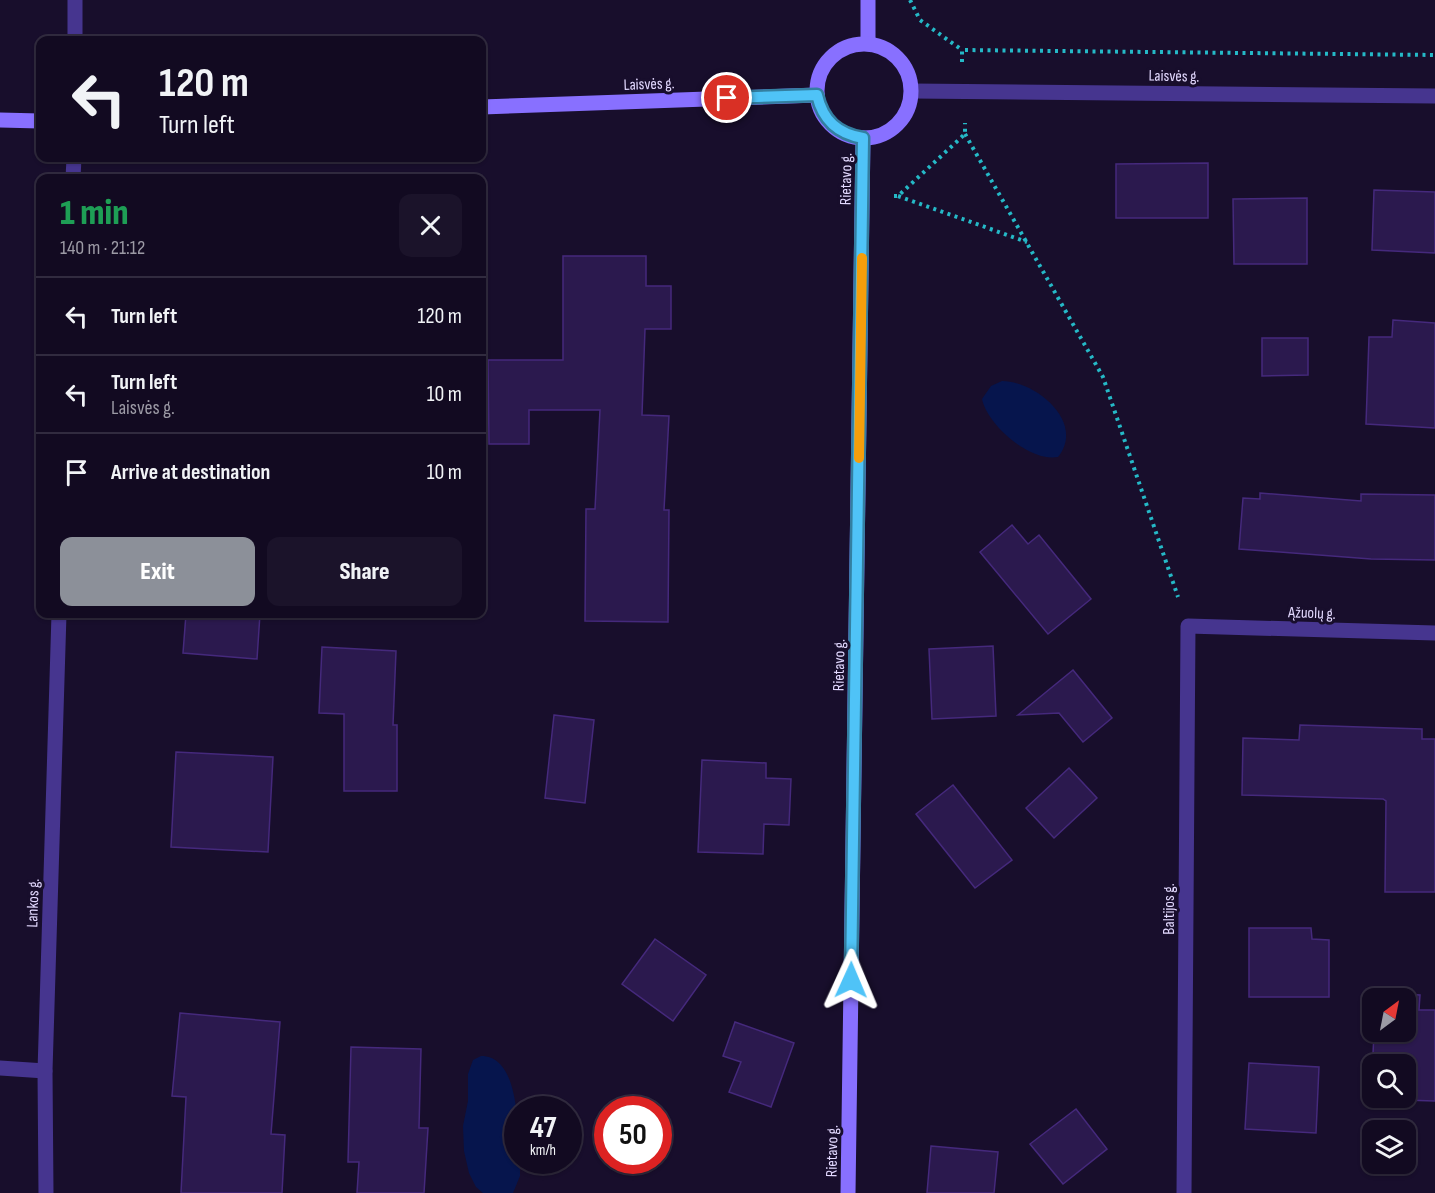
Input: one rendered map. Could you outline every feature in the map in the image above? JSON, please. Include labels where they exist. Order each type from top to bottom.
[{"type":"main road","points":[[868,0],[868,43]]},
{"type":"main road","points":[[868,43],[882,46],[899,59],[910,77],[912,91],[910,103],[897,125],[888,132],[863,138],[837,130],[820,108],[817,95],[818,78],[825,63],[837,52],[852,44],[868,43]]},
{"type":"main road","name":"Laisvės g.","points":[[486,107],[817,95]]},
{"type":"main road","points":[[0,120],[36,121]]},
{"type":"main road","name":"Rietavo g.","points":[[848,1193],[863,138]]},
{"type":"street","points":[[75,0],[75,36]]},
{"type":"street","name":"Laisvės g.","points":[[912,91],[1435,96]]},
{"type":"street","name":"Lankos g.","points":[[46,1193],[45,1071],[59,618]]},
{"type":"street","name":"Ąžuolų g.","points":[[1188,626],[1435,633]]},
{"type":"street","name":"Baltijos g.","points":[[1184,1193],[1188,626]]},
{"type":"street","points":[[0,1068],[45,1071]]},
{"type":"path","points":[[910,0],[920,20],[962,50]]},
{"type":"path","points":[[965,134],[1103,377],[1188,626]]},
{"type":"path","points":[[898,196],[1027,242]]},
{"type":"shaded area","points":[[1002,381],[1029,388],[1053,406],[1066,430],[1065,444],[1058,457],[1035,454],[1023,448],[1001,431],[992,420],[982,399],[991,386]]},
{"type":"shaded area","points":[[481,1056],[494,1059],[504,1068],[514,1096],[504,1096],[504,1174],[520,1174],[513,1193],[483,1193],[476,1187],[469,1173],[464,1151],[463,1126],[468,1101],[468,1074],[473,1060]]},
{"type":"building","points":[[1208,163],[1208,218],[1116,218],[1116,164]]},
{"type":"building","points":[[1374,190],[1435,192],[1435,253],[1372,250]]},
{"type":"building","points":[[1307,198],[1307,264],[1234,264],[1233,199]]},
{"type":"building","points":[[563,256],[646,256],[646,286],[671,286],[671,329],[645,329],[642,415],[669,416],[664,510],[669,510],[668,622],[585,621],[586,509],[595,509],[600,410],[529,410],[529,444],[489,444],[488,360],[563,360]]},
{"type":"building","points":[[1393,320],[1435,323],[1435,428],[1366,424],[1369,337],[1392,337]]},
{"type":"building","points":[[1262,338],[1308,338],[1308,375],[1262,376]]},
{"type":"building","points":[[1260,493],[1361,501],[1361,494],[1435,495],[1435,560],[1371,559],[1239,549],[1243,498],[1260,499]]},
{"type":"building","points":[[1012,525],[1028,544],[1039,535],[1091,599],[1048,634],[980,552]]},
{"type":"building","points":[[186,618],[260,618],[257,659],[183,653]]},
{"type":"building","points":[[993,646],[996,716],[932,719],[929,649]]},
{"type":"building","points":[[322,647],[396,651],[393,725],[397,725],[397,791],[344,791],[344,714],[319,713]]},
{"type":"building","points":[[1073,670],[1112,718],[1083,742],[1059,713],[1018,715]]},
{"type":"building","points":[[554,715],[594,720],[585,803],[545,798]]},
{"type":"building","points":[[1300,725],[1422,729],[1422,739],[1435,739],[1435,892],[1385,892],[1386,801],[1383,799],[1242,795],[1243,738],[1299,740]]},
{"type":"building","points":[[176,752],[273,757],[268,852],[171,847]]},
{"type":"building","points":[[702,760],[766,763],[766,778],[791,779],[789,825],[764,824],[763,854],[698,852]]},
{"type":"building","points":[[1069,768],[1097,798],[1054,838],[1026,808]]},
{"type":"building","points":[[953,785],[1012,860],[975,888],[916,814]]},
{"type":"building","points":[[1249,928],[1311,928],[1312,939],[1329,940],[1329,997],[1249,997]]},
{"type":"building","points":[[655,939],[706,975],[673,1021],[622,984]]},
{"type":"building","points":[[1416,995],[1420,995],[1419,1010],[1435,1010],[1435,1101],[1416,1100],[1416,1054],[1373,1054],[1374,1042],[1416,1042]]},
{"type":"building","points":[[180,1013],[280,1022],[271,1134],[285,1135],[282,1193],[181,1193],[186,1097],[172,1096]]},
{"type":"building","points":[[735,1022],[794,1043],[771,1107],[729,1092],[741,1062],[723,1056]]},
{"type":"building","points":[[351,1047],[421,1049],[419,1128],[428,1128],[424,1193],[357,1193],[359,1162],[348,1162]]},
{"type":"building","points":[[1249,1063],[1319,1067],[1316,1133],[1245,1129]]},
{"type":"building","points":[[1076,1109],[1107,1149],[1063,1184],[1030,1144]]},
{"type":"building","points":[[931,1146],[998,1152],[994,1193],[927,1193]]},
{"type":"slow traffic","points":[[859,458],[862,258]]},
{"type":"route","points":[[727,98],[817,95],[820,108],[837,130],[850,136],[863,138],[851,980]]}]
